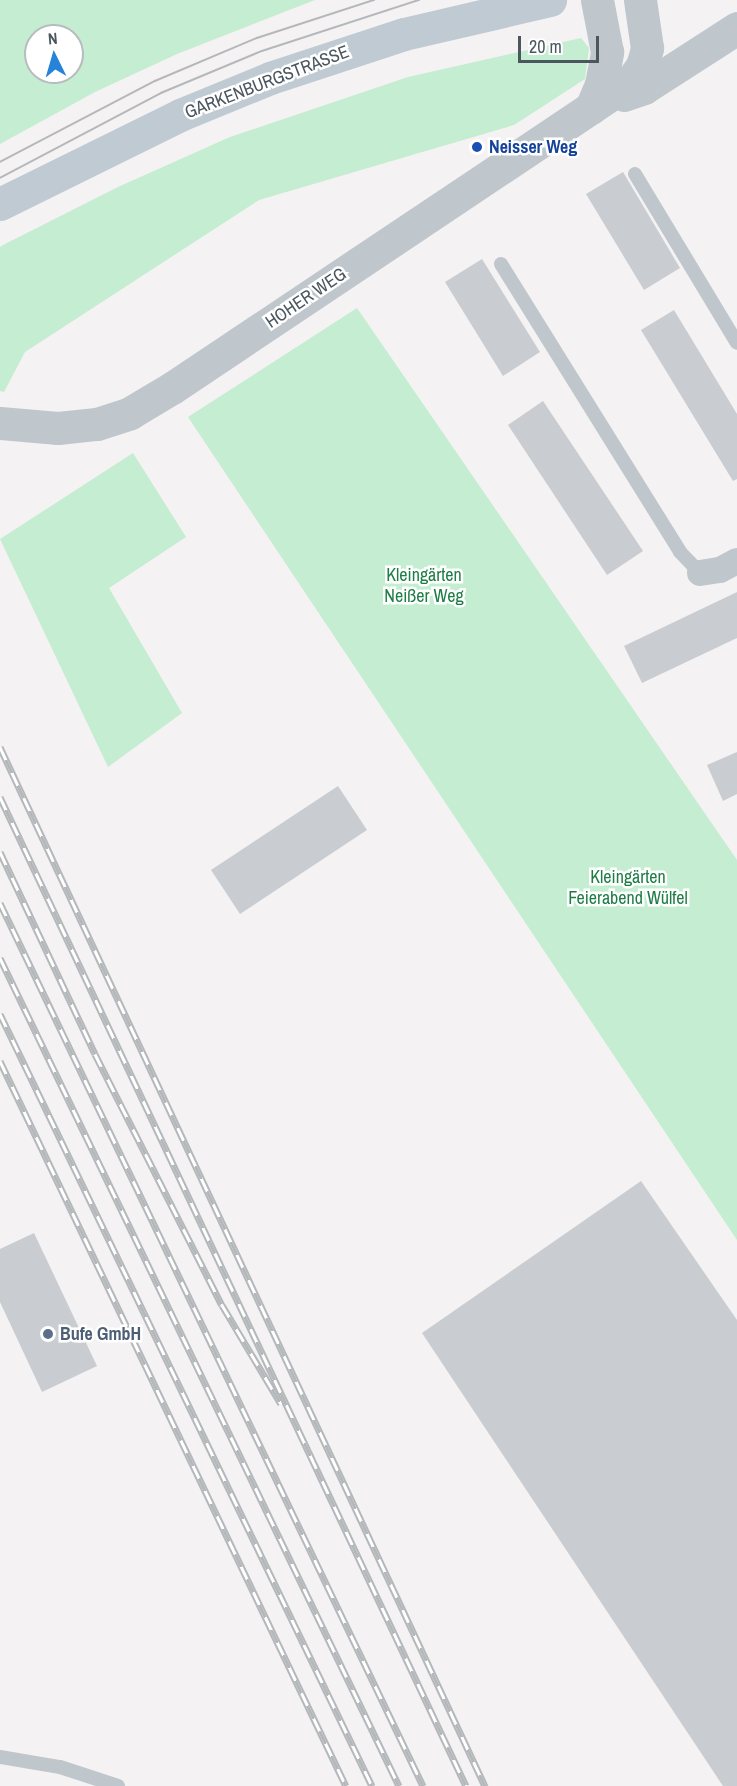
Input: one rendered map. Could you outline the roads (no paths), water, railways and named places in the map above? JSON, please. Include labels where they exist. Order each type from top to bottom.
[{"type":"main road","name":"GARKENBURGSTRASSE","points":[[0,204],[180,115],[270,78],[404,34],[550,0]]},
{"type":"street","points":[[591,108],[601,84],[607,52],[597,0]]},
{"type":"street","name":"HOHER WEG","points":[[0,423],[58,428],[97,424],[130,413],[631,81],[642,66],[647,48],[640,0]]},
{"type":"street","points":[[591,108],[644,88],[737,28]]},
{"type":"street","points":[[700,573],[720,570],[737,561]]},
{"type":"lane","points":[[635,174],[737,344]]},
{"type":"lane","points":[[501,264],[680,552],[700,573]]},
{"type":"lane","points":[[0,1757],[60,1767],[118,1786]]},
{"type":"tram line","points":[[0,162],[155,81],[257,38],[374,0]]},
{"type":"tram line","points":[[0,178],[161,93],[262,51],[419,0]]},
{"type":"railway","points":[[0,747],[485,1786]]},
{"type":"railway","points":[[0,797],[466,1786]]},
{"type":"railway","points":[[0,852],[95,1054],[222,1305],[281,1404]]},
{"type":"railway","points":[[0,903],[423,1786]]},
{"type":"railway","points":[[0,958],[399,1786]]},
{"type":"railway","points":[[0,1014],[372,1786]]},
{"type":"railway","points":[[0,1061],[346,1786]]},
{"type":"place","name":"Neisser Weg","points":[[477,147]]},
{"type":"place","name":"Bufe GmbH","points":[[48,1334]]},
{"type":"park label","name":"Kleingärten Neißer Weg","points":[[424,586]]},
{"type":"park label","name":"Kleingärten Feierabend Wülfel","points":[[628,888]]}]
